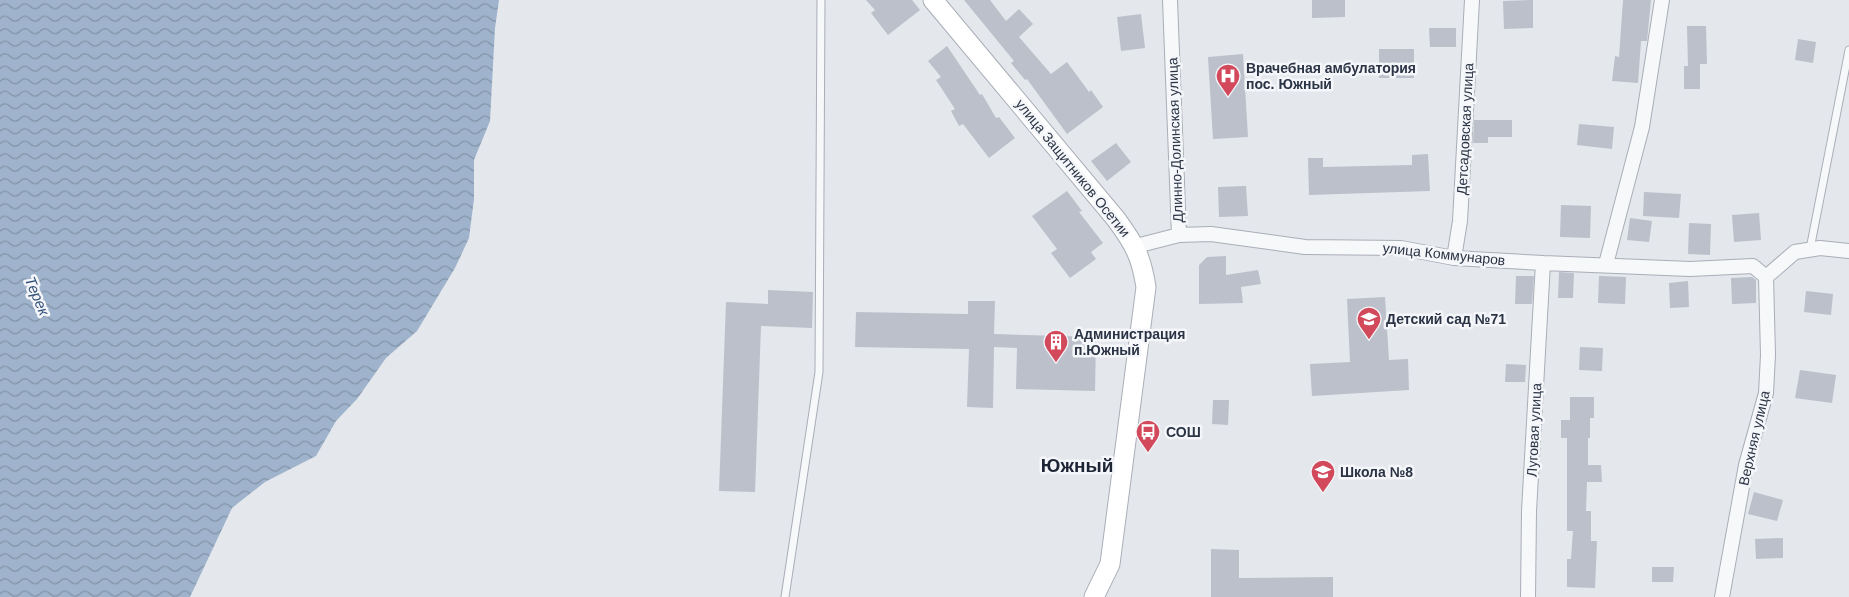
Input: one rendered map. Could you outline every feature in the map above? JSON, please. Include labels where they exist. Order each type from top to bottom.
[{"type":"street","name":"Длинно-Долинская улица","points":[[1136,246],[1179,235],[1170,0]]},
{"type":"street","name":"Детсадовская улица","points":[[1454,258],[1460,220],[1472,0]]},
{"type":"street","points":[[1606,264],[1642,127],[1662,0]]},
{"type":"street","name":"улица Защитников Осетии","points":[[938,4],[1136,246],[1146,287],[1110,564],[1094,597]]},
{"type":"street","name":"улица Коммунаров","points":[[1179,235],[1211,234],[1305,247],[1401,248],[1454,258],[1543,263],[1606,264],[1690,269],[1753,266],[1766,277]]},
{"type":"street","points":[[1766,277],[1795,252],[1820,248],[1849,251]]},
{"type":"street","name":"Луговая улица","points":[[1528,597],[1529,511],[1543,263]]},
{"type":"street","name":"Верхняя улица","points":[[1722,597],[1746,465],[1766,394],[1768,355],[1766,277]]},
{"type":"lane","points":[[786,597],[819,372],[820,0]]},
{"type":"lane","points":[[1810,250],[1849,50]]},
{"type":"water","name":"Терек","points":[[0,0],[499,0],[495,28],[490,121],[474,160],[474,199],[469,238],[455,268],[417,331],[386,358],[357,399],[336,421],[316,456],[265,482],[232,508],[190,597],[0,597]]},
{"type":"building","points":[[866,0],[912,0],[920,10],[888,35],[871,13],[875,10]]},
{"type":"building","points":[[964,0],[990,0],[1006,21],[1019,9],[1033,24],[1019,37],[1051,74],[1067,62],[1089,92],[1091,90],[1103,107],[1067,134],[1027,79],[1025,80],[1011,63],[1014,61]]},
{"type":"building","points":[[1312,0],[1345,0],[1345,17],[1312,18]]},
{"type":"building","points":[[1533,0],[1533,28],[1504,29],[1503,1]]},
{"type":"building","points":[[1623,0],[1651,0],[1647,41],[1641,41],[1638,83],[1612,81],[1615,56],[1619,57]]},
{"type":"building","points":[[1141,14],[1145,48],[1121,51],[1117,17]]},
{"type":"building","points":[[1687,26],[1706,26],[1707,64],[1700,64],[1700,89],[1684,89],[1684,66],[1688,66]]},
{"type":"building","points":[[1429,28],[1456,28],[1456,47],[1430,47]]},
{"type":"building","points":[[1798,39],[1816,42],[1813,63],[1795,60]]},
{"type":"building","points":[[947,46],[980,95],[982,94],[996,118],[999,117],[1015,138],[989,158],[963,124],[959,126],[951,111],[955,109],[936,80],[941,77],[928,61]]},
{"type":"building","points":[[1379,49],[1414,49],[1414,78],[1379,78]]},
{"type":"building","name":"Врачебная амбулатория пос. Южный","points":[[1243,54],[1248,137],[1213,139],[1208,57]]},
{"type":"building","points":[[1474,120],[1512,120],[1512,137],[1488,137],[1488,143],[1473,143]]},
{"type":"building","points":[[1579,124],[1614,127],[1612,149],[1577,145]]},
{"type":"building","points":[[1116,143],[1131,162],[1107,181],[1091,161]]},
{"type":"building","points":[[1428,154],[1430,191],[1309,195],[1308,158],[1323,158],[1323,167],[1412,165],[1412,155]]},
{"type":"building","points":[[1246,186],[1248,216],[1219,217],[1218,187]]},
{"type":"building","points":[[1067,191],[1082,211],[1079,212],[1103,243],[1091,252],[1096,259],[1070,278],[1051,253],[1057,249],[1032,216]]},
{"type":"building","points":[[1644,192],[1681,194],[1679,218],[1643,216]]},
{"type":"building","points":[[1561,205],[1591,206],[1590,238],[1560,237]]},
{"type":"building","points":[[1759,213],[1761,240],[1734,242],[1732,215]]},
{"type":"building","points":[[1630,218],[1652,221],[1649,242],[1627,240]]},
{"type":"building","points":[[1689,223],[1711,224],[1710,255],[1688,254]]},
{"type":"building","points":[[1226,256],[1226,275],[1258,270],[1261,284],[1241,287],[1243,303],[1199,304],[1199,265],[1207,257]]},
{"type":"building","points":[[1559,272],[1574,273],[1573,298],[1558,298]]},
{"type":"building","points":[[1516,276],[1534,276],[1532,304],[1515,304]]},
{"type":"building","points":[[1599,276],[1626,277],[1625,304],[1598,303]]},
{"type":"building","points":[[1752,277],[1756,280],[1756,303],[1732,304],[1731,278]]},
{"type":"building","points":[[1688,281],[1689,307],[1670,308],[1669,283]]},
{"type":"building","points":[[768,290],[813,292],[812,328],[761,326],[755,492],[719,491],[726,302],[768,304]]},
{"type":"building","points":[[1806,291],[1833,294],[1831,315],[1804,312]]},
{"type":"building","points":[[1385,297],[1389,360],[1408,359],[1409,390],[1312,396],[1310,364],[1350,362],[1347,299]]},
{"type":"building","points":[[968,301],[995,301],[994,334],[1096,337],[1095,391],[1016,389],[1017,348],[994,347],[993,408],[967,407],[969,349],[855,347],[856,312],[968,314]]},
{"type":"building","points":[[1580,347],[1603,348],[1602,371],[1579,370]]},
{"type":"building","points":[[1506,364],[1526,365],[1525,382],[1505,382]]},
{"type":"building","points":[[1800,370],[1836,375],[1832,403],[1795,398]]},
{"type":"building","points":[[1570,397],[1594,397],[1594,418],[1590,418],[1590,438],[1588,438],[1588,465],[1601,465],[1602,482],[1587,482],[1586,511],[1591,511],[1591,541],[1597,541],[1595,588],[1567,587],[1567,559],[1571,559],[1573,531],[1567,531],[1567,438],[1561,438],[1561,420],[1570,420]]},
{"type":"building","points":[[1213,400],[1229,400],[1228,425],[1212,424]]},
{"type":"building","points":[[1754,492],[1783,500],[1777,521],[1748,514]]},
{"type":"building","points":[[1783,538],[1783,558],[1756,559],[1755,539]]},
{"type":"building","points":[[1211,549],[1239,550],[1239,578],[1333,577],[1333,597],[1211,597]]},
{"type":"building","points":[[1652,567],[1674,567],[1673,582],[1652,582]]},
{"type":"place","name":"Врачебная амбулатория пос. Южный","points":[[1228,97]]},
{"type":"place","name":"Детский сад №71","points":[[1369,340]]},
{"type":"place","name":"Администрация п.Южный","points":[[1056,363]]},
{"type":"place","name":"СОШ","points":[[1148,453]]},
{"type":"place","name":"Школа №8","points":[[1323,493]]},
{"type":"district","name":"Южный","points":[[1077,465]]}]
